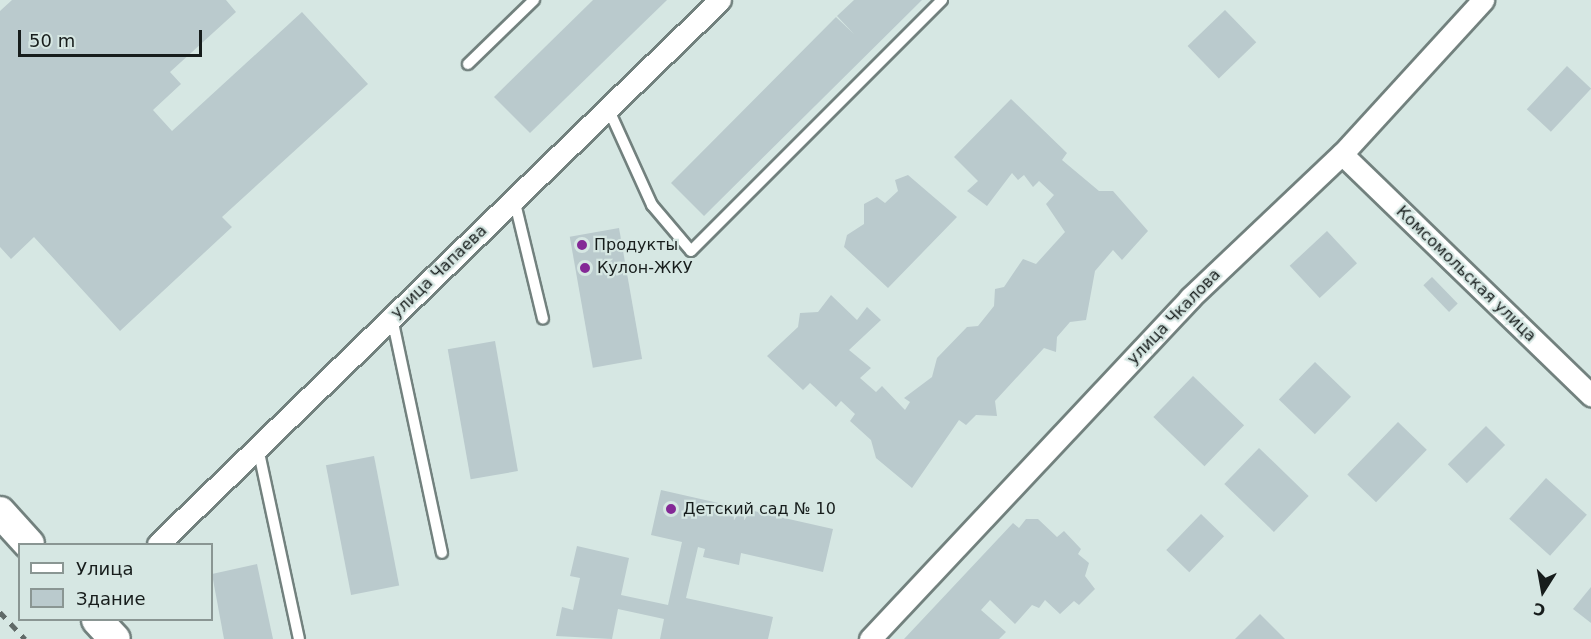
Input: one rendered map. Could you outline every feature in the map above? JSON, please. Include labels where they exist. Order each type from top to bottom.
[{"type":"main road","points":[[0,512],[28,543]]},
{"type":"main road","points":[[98,621],[115,639]]},
{"type":"street","name":"улица Чапаева","points":[[159,543],[720,0]]},
{"type":"street","name":"улица Чкалова","points":[[870,639],[1190,298],[1342,154],[1483,0]]},
{"type":"street","name":"Комсомольская улица","points":[[1342,154],[1591,394]]},
{"type":"lane","points":[[468,64],[534,0]]},
{"type":"lane","points":[[608,108],[652,206],[691,251],[942,0]]},
{"type":"lane","points":[[514,199],[543,319]]},
{"type":"lane","points":[[392,318],[442,553]]},
{"type":"lane","points":[[258,448],[299,639]]},
{"type":"building","points":[[12,0],[226,0],[236,12],[170,72],[181,84],[153,110],[172,131],[302,12],[368,84],[222,217],[232,227],[120,331],[34,237],[11,259],[0,247],[0,11]]},
{"type":"building","points":[[593,0],[667,0],[530,133],[494,97]]},
{"type":"building","points":[[854,0],[922,0],[704,216],[671,183],[836,17],[854,34],[837,16]]},
{"type":"building","points":[[1225,10],[1256,42],[1219,78],[1188,46]]},
{"type":"building","points":[[1567,66],[1591,89],[1551,132],[1527,109]]},
{"type":"building","points":[[1011,99],[1067,153],[1062,160],[1099,191],[1113,191],[1148,231],[1122,260],[1113,250],[1095,271],[1086,320],[1070,322],[1057,337],[1056,352],[1044,348],[995,401],[997,416],[976,415],[966,425],[959,420],[912,488],[876,458],[871,440],[850,421],[855,414],[841,401],[836,407],[810,383],[803,390],[767,356],[798,327],[800,313],[818,312],[831,295],[857,320],[867,307],[881,320],[849,350],[871,368],[860,378],[876,392],[882,386],[905,410],[910,402],[904,398],[932,377],[937,358],[967,327],[978,326],[994,306],[995,289],[1004,287],[1023,259],[1036,264],[1065,232],[1046,204],[1054,195],[1039,181],[1033,187],[1024,175],[1018,180],[1012,173],[987,206],[967,191],[978,181],[954,157]]},
{"type":"building","points":[[908,175],[957,217],[888,288],[844,247],[847,235],[864,224],[864,204],[877,197],[885,203],[898,191],[895,180]]},
{"type":"building","points":[[619,228],[642,359],[593,368],[570,237]]},
{"type":"building","points":[[1327,231],[1357,263],[1320,298],[1290,266]]},
{"type":"building","points":[[1432,277],[1458,304],[1449,312],[1423,285]]},
{"type":"building","points":[[495,341],[518,471],[471,479],[448,349]]},
{"type":"building","points":[[1315,362],[1351,397],[1315,434],[1279,399]]},
{"type":"building","points":[[1193,376],[1244,425],[1204,466],[1153,417]]},
{"type":"building","points":[[1398,422],[1427,450],[1376,502],[1347,475]]},
{"type":"building","points":[[1486,426],[1505,445],[1467,483],[1448,464]]},
{"type":"building","points":[[1259,448],[1309,496],[1274,532],[1224,484]]},
{"type":"building","points":[[374,456],[399,586],[351,595],[326,465]]},
{"type":"building","points":[[1546,478],[1587,515],[1550,556],[1509,519]]},
{"type":"building","points":[[661,490],[833,529],[823,572],[741,553],[739,565],[703,557],[705,549],[698,547],[686,598],[773,617],[768,639],[660,639],[664,619],[618,609],[612,639],[556,636],[562,607],[573,610],[580,578],[570,576],[577,546],[629,558],[621,595],[668,605],[682,542],[651,535]]},
{"type":"building","points":[[1201,514],[1224,536],[1189,572],[1166,550]]},
{"type":"building","points":[[1026,519],[1038,519],[1057,537],[1064,531],[1081,549],[1078,554],[1089,563],[1085,576],[1095,589],[1079,605],[1074,601],[1060,614],[1045,600],[1039,608],[1032,605],[1015,624],[990,600],[981,610],[1006,632],[999,639],[904,639],[1013,523],[1019,528]]},
{"type":"building","points":[[257,564],[273,639],[224,639],[213,574]]},
{"type":"building","points":[[1591,587],[1591,623],[1573,609]]},
{"type":"building","points":[[1260,614],[1285,639],[1235,639]]},
{"type":"railway","points":[[0,612],[25,639]]},
{"type":"place","name":"Продукты","points":[[582,245]]},
{"type":"place","name":"Кулон-ЖКУ","points":[[585,268]]},
{"type":"place","name":"Детский сад № 10","points":[[671,509]]}]
